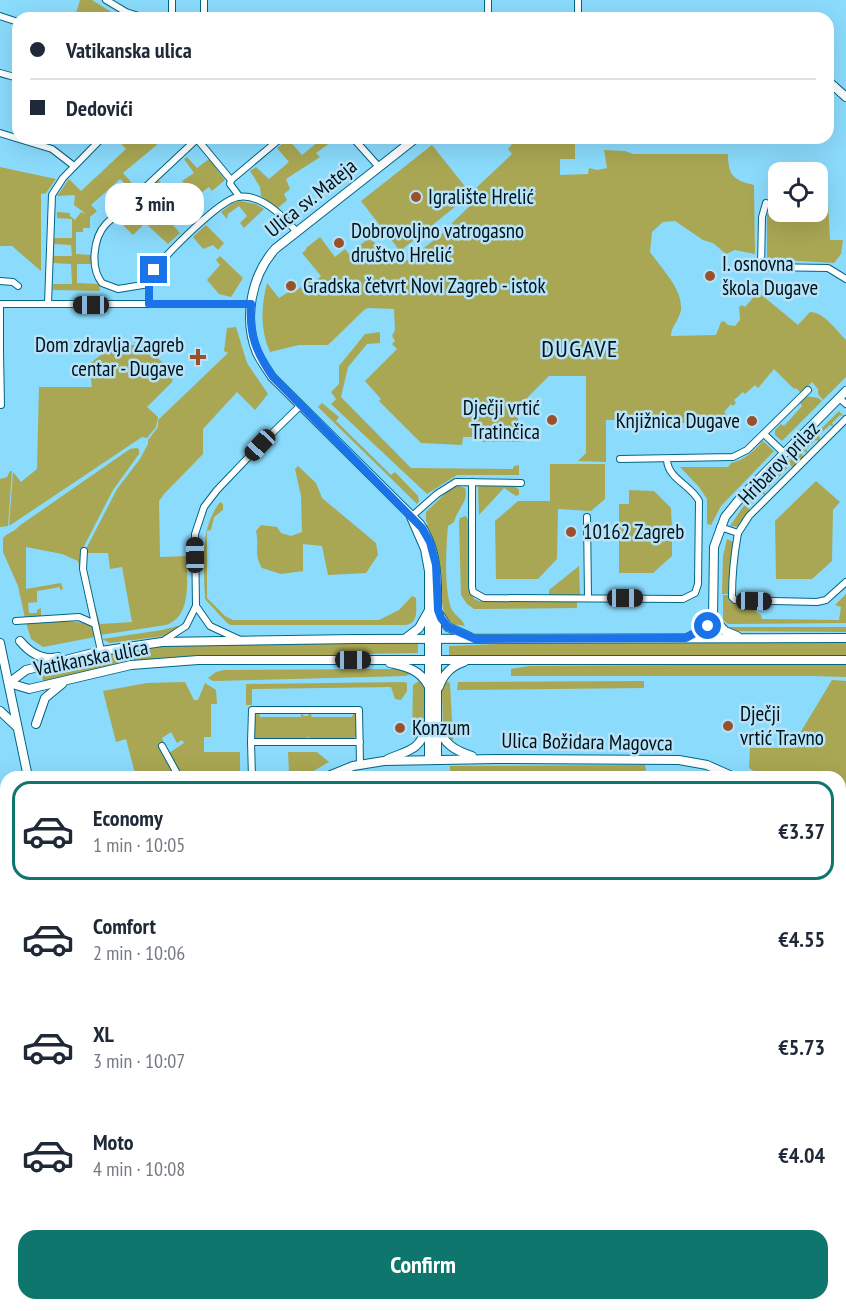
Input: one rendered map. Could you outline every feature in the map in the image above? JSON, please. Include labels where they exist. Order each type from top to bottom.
[{"type":"street","points":[[106,0],[126,12]]},
{"type":"street","points":[[834,86],[846,97]]},
{"type":"street","points":[[36,144],[52,149],[74,166]]},
{"type":"street","points":[[48,304],[51,202],[55,188],[96,144]]},
{"type":"street","points":[[149,284],[118,289],[102,283],[96,268],[98,236],[106,224],[191,144]]},
{"type":"street","points":[[202,144],[231,180],[230,184],[239,196]]},
{"type":"street","points":[[231,180],[274,144]]},
{"type":"street","name":"Ulica sv. Mateja","points":[[358,144],[379,167]]},
{"type":"street","name":"Ulica sv. Mateja","points":[[408,144],[275,249],[267,259],[254,288],[251,304],[252,335],[259,356],[273,377],[411,517],[425,549],[428,563],[433,610],[432,660]]},
{"type":"street","points":[[149,304],[149,284],[154,270],[218,209],[239,196],[265,203],[296,231]]},
{"type":"street","points":[[766,203],[762,217],[761,267],[828,268],[846,279]]},
{"type":"street","points":[[0,281],[13,282],[18,286]]},
{"type":"street","points":[[0,405],[0,305],[251,304]]},
{"type":"street","points":[[620,459],[668,460],[733,457],[747,450],[808,390]]},
{"type":"street","points":[[686,638],[702,631],[713,618],[713,556],[720,527],[732,507],[784,453],[843,401],[846,391]]},
{"type":"street","points":[[162,642],[186,626],[196,606],[195,534],[204,507],[260,445],[300,406]]},
{"type":"street","name":"Hribarov prilaz","points":[[738,534],[749,516],[846,419]]},
{"type":"street","points":[[764,434],[784,453]]},
{"type":"street","points":[[472,482],[473,592],[484,598],[683,599],[692,596],[697,588],[699,501],[696,495],[672,474],[668,467],[668,460]]},
{"type":"street","points":[[411,517],[449,485],[472,482],[521,483]]},
{"type":"street","points":[[587,517],[588,598]]},
{"type":"street","points":[[720,527],[738,534],[732,580],[732,597],[735,600],[817,602],[826,600],[846,582]]},
{"type":"street","points":[[84,551],[83,569],[101,651]]},
{"type":"street","points":[[79,617],[86,612],[90,602]]},
{"type":"street","points":[[196,606],[210,626],[242,640]]},
{"type":"street","points":[[404,639],[419,628],[433,610],[448,627],[475,639]]},
{"type":"street","points":[[16,621],[79,617],[95,624]]},
{"type":"street","points":[[713,618],[725,631],[740,638]]},
{"type":"street","name":"Vatikanska ulica","points":[[9,683],[26,670],[101,651],[162,642],[846,638]]},
{"type":"street","points":[[20,641],[31,652],[45,658],[75,653],[85,655]]},
{"type":"street","points":[[0,643],[27,771]]},
{"type":"street","points":[[375,660],[414,670],[428,685]]},
{"type":"street","points":[[432,660],[428,685],[433,721],[451,747],[481,759]]},
{"type":"street","points":[[432,660],[436,697]]},
{"type":"street","points":[[433,760],[433,721],[436,697],[442,679],[447,672],[461,662],[472,660]]},
{"type":"street","name":"Vatikanska ulica","points":[[9,683],[29,689],[114,668],[169,661],[846,660]]},
{"type":"street","points":[[36,723],[45,698],[56,687],[70,679]]},
{"type":"street","points":[[252,771],[252,710],[359,710],[360,764]]},
{"type":"street","points":[[0,711],[9,717],[18,728]]},
{"type":"street","points":[[384,761],[418,746],[433,721]]},
{"type":"street","points":[[251,742],[360,742]]},
{"type":"street","points":[[162,746],[176,771]]},
{"type":"street","name":"Ulica Božidara Magovca","points":[[342,771],[360,764],[384,761],[481,759],[680,760],[707,765],[720,771]]},
{"type":"shaded area","points":[[80,0],[92,0],[111,12],[76,12]]},
{"type":"shaded area","points":[[121,144],[158,144],[123,173],[137,189],[134,192],[120,179],[91,205],[97,211],[90,217],[90,228],[83,228],[83,232],[76,232],[76,254],[91,255],[92,264],[77,264],[77,283],[99,284],[100,291],[53,290],[53,284],[72,284],[71,264],[53,263],[53,256],[72,256],[71,245],[53,244],[53,238],[72,238],[72,219],[57,218],[57,212],[70,213],[75,220],[81,212],[86,214],[74,205],[75,195],[57,196],[69,179],[81,191],[126,149]]},
{"type":"shaded area","points":[[282,144],[292,144],[302,155],[316,144],[329,144],[316,153],[320,157],[286,179],[290,189],[284,194],[287,200],[278,208],[261,196],[260,187],[250,171],[256,167],[269,179],[289,162],[277,148]]},
{"type":"shaded area","points":[[512,144],[575,144],[575,159],[560,159],[560,175],[588,174],[589,168],[597,170],[607,168],[604,150],[625,151],[633,154],[728,154],[729,167],[733,176],[754,185],[755,254],[735,250],[726,254],[713,243],[703,240],[675,221],[663,222],[652,232],[650,252],[675,287],[681,302],[680,314],[671,336],[716,335],[721,322],[724,321],[728,325],[735,326],[740,320],[739,307],[742,305],[745,307],[758,292],[798,325],[810,312],[830,322],[846,340],[846,377],[823,400],[812,382],[801,393],[774,369],[758,388],[755,385],[734,400],[736,403],[733,406],[731,404],[724,412],[727,415],[718,423],[670,423],[669,419],[654,419],[654,422],[606,420],[606,462],[578,461],[586,453],[586,376],[549,376],[518,407],[518,433],[524,433],[524,442],[482,442],[475,437],[463,437],[462,445],[421,443],[379,401],[381,399],[365,381],[397,349],[392,344],[395,341],[392,336],[395,330],[394,309],[368,308],[364,310],[328,345],[299,345],[270,352],[264,335],[262,318],[267,283],[279,298],[295,288],[297,290],[310,280],[315,286],[319,283],[317,280],[321,276],[302,253],[306,248],[320,237],[335,257],[345,249],[349,254],[368,239],[374,242],[394,263],[410,259],[453,225],[452,223],[477,199],[474,195],[478,192],[476,188],[512,154],[508,149]]},
{"type":"shaded area","name":"Igralište Hrelić","points":[[432,145],[471,194],[400,251],[361,201]]},
{"type":"shaded area","points":[[187,157],[197,168],[209,159],[225,180],[212,191],[209,187],[198,195],[192,189],[187,193],[184,191],[175,198],[187,207],[179,213],[169,203],[160,210],[180,233],[168,244],[145,223],[133,235],[118,220],[146,194],[157,205],[166,197],[155,184],[158,180],[171,193],[184,183],[182,181],[194,173],[184,159]]},
{"type":"shaded area","points":[[0,167],[56,179],[46,193],[41,194],[41,271],[12,246],[0,246]]},
{"type":"shaded area","points":[[240,201],[256,204],[264,209],[244,228],[240,223],[247,216],[239,206],[228,214],[227,219],[221,212]]},
{"type":"shaded area","points":[[828,201],[830,240],[843,240],[841,254],[834,263],[767,259],[767,214],[768,222],[828,222]]},
{"type":"shaded area","points":[[206,225],[224,243],[218,250],[213,245],[203,249],[193,237]]},
{"type":"shaded area","points":[[220,256],[243,278],[231,297],[219,294],[207,280],[220,265],[216,260]]},
{"type":"shaded area","points":[[236,327],[247,363],[268,394],[255,410],[237,392],[203,429],[203,454],[159,501],[160,557],[187,556],[186,596],[181,614],[166,625],[100,635],[95,606],[100,624],[132,622],[122,567],[110,569],[108,553],[87,553],[86,549],[117,489],[140,459],[148,440],[158,427],[158,420],[228,353],[224,351],[227,328]]},
{"type":"shaded area","points":[[380,332],[380,343],[367,344],[348,367],[341,397],[411,468],[513,469],[514,466],[519,465],[519,475],[457,475],[427,494],[331,404],[336,399],[331,392],[339,384],[339,366],[365,334]]},
{"type":"shaded area","points":[[114,345],[142,345],[174,372],[172,382],[147,407],[158,417],[156,427],[147,438],[142,437],[9,526],[13,472],[21,482],[37,469],[39,387],[92,387],[89,364]]},
{"type":"shaded area","points":[[806,396],[822,401],[782,441],[775,435],[775,430],[781,424],[784,426],[802,406],[800,402]]},
{"type":"shaded area","points":[[322,403],[339,417],[336,421],[391,475],[395,472],[418,496],[417,504],[318,407]]},
{"type":"shaded area","points":[[839,411],[844,417],[840,415],[832,423],[834,427],[830,425],[819,435],[820,441],[815,440],[806,449],[808,453],[804,451],[801,453],[804,458],[794,468],[790,465],[764,492],[765,496],[762,493],[748,508],[751,511],[741,527],[730,526],[743,507]]},
{"type":"shaded area","points":[[763,441],[774,451],[721,506],[711,525],[707,524],[707,499],[680,467],[728,467],[731,463],[749,455]]},
{"type":"shaded area","points":[[130,449],[139,449],[139,454],[113,490],[83,548],[80,560],[82,580],[78,561],[62,554],[26,547],[26,589],[61,583],[63,589],[60,590],[60,587],[37,591],[37,602],[28,603],[29,613],[37,613],[37,610],[41,608],[41,616],[25,618],[18,586],[3,552],[3,538]]},
{"type":"shaded area","points":[[550,464],[605,464],[605,499],[591,511],[558,509],[557,559],[538,579],[496,579],[495,521],[518,501],[550,501]]},
{"type":"shaded area","points":[[298,466],[316,483],[322,498],[376,543],[378,555],[366,573],[328,575],[322,546],[303,544],[303,571],[281,574],[262,568],[257,554],[256,531],[261,525],[277,527],[281,533],[291,536],[302,532],[301,496],[295,469]]},
{"type":"shaded area","points":[[12,471],[8,526],[0,527],[0,479],[7,477]]},
{"type":"shaded area","points":[[816,481],[840,502],[833,510],[832,561],[812,579],[776,579],[775,521]]},
{"type":"shaded area","points":[[482,485],[515,486],[519,490],[519,495],[516,496],[504,488],[479,515],[478,487]]},
{"type":"shaded area","points":[[452,487],[465,488],[466,493],[454,522],[448,526],[446,579],[451,608],[465,626],[453,624],[444,614],[439,584],[423,527],[428,524],[426,512]]},
{"type":"shaded area","points":[[629,490],[654,491],[671,508],[672,531],[666,532],[663,541],[672,541],[672,556],[653,573],[619,573],[619,504],[629,504]]},
{"type":"shaded area","points":[[220,502],[223,504],[223,510],[214,517],[211,530],[207,531]]},
{"type":"shaded area","points":[[466,516],[469,522],[470,588],[474,599],[479,601],[577,602],[577,608],[474,609],[467,604],[461,595],[459,522],[460,518]]},
{"type":"shaded area","points":[[207,532],[207,598],[225,616],[233,620],[379,620],[399,610],[412,596],[416,598],[415,618],[406,625],[231,625],[205,599],[204,561]]},
{"type":"shaded area","points":[[727,539],[734,542],[731,594],[722,594],[723,556]]},
{"type":"shaded area","points":[[579,566],[580,595],[549,595],[549,590]]},
{"type":"shaded area","points":[[846,594],[846,623],[728,624],[723,620],[723,595],[731,595],[731,602],[751,602],[762,619],[839,620],[841,607],[835,605]]},
{"type":"shaded area","points":[[60,620],[92,625],[95,637],[43,647],[31,639],[26,623]]},
{"type":"shaded area","points":[[182,627],[164,636],[110,643],[102,639],[162,630]]},
{"type":"shaded area","points":[[724,627],[846,627],[846,632],[735,631]]},
{"type":"shaded area","points":[[846,642],[846,655],[449,656],[449,646],[521,643]]},
{"type":"shaded area","points":[[418,643],[418,653],[358,654],[336,657],[192,658],[43,682],[42,673],[113,653],[172,645]]},
{"type":"shaded area","points":[[846,664],[846,677],[511,676],[511,669],[529,666]]},
{"type":"shaded area","points":[[395,669],[410,671],[410,674],[406,676],[213,681],[208,678],[224,670]]},
{"type":"shaded area","points":[[832,680],[846,681],[846,771],[753,771],[749,768],[750,748],[791,748]]},
{"type":"shaded area","points":[[419,681],[424,687],[425,723],[417,741],[412,734],[413,685]]},
{"type":"shaded area","points":[[445,681],[450,683],[453,740],[450,742],[443,727],[442,691]]},
{"type":"shaded area","points":[[644,681],[644,688],[457,690],[458,682]]},
{"type":"shaded area","points":[[185,682],[194,700],[198,700],[205,683],[216,690],[217,704],[211,704],[211,737],[204,737],[204,752],[240,752],[240,771],[179,771],[169,753],[184,743],[182,740],[177,743],[171,732],[162,738],[176,771],[134,771],[126,739],[116,742],[103,691],[147,683]]},
{"type":"shaded area","points":[[407,683],[407,691],[401,700],[395,699],[391,687],[252,689],[252,705],[246,705],[246,684]]},
{"type":"shaded area","points":[[310,712],[312,717],[352,717],[354,712],[357,714],[358,736],[352,739],[311,739],[308,737],[301,740],[255,738],[254,717],[258,713],[260,717],[301,717],[301,713],[308,716]]},
{"type":"shaded area","points":[[288,752],[317,752],[329,762],[313,771],[289,771]]},
{"type":"shaded area","points":[[645,765],[646,770],[450,771],[450,766]]},
{"type":"place","name":"Igralište Hrelić","points":[[416,197]]},
{"type":"place","name":"Dobrovoljno vatrogasno društvo Hrelić","points":[[339,243]]},
{"type":"place","name":"I. osnovna škola Dugave","points":[[710,276]]},
{"type":"place","name":"Gradska četvrt Novi Zagreb - istok","points":[[291,286]]},
{"type":"place","name":"Dom zdravlja Zagreb centar - Dugave","points":[[198,357]]},
{"type":"place","name":"Dječji vrtić Tratinčica","points":[[552,420]]},
{"type":"place","name":"Knjižnica Dugave","points":[[752,421]]},
{"type":"place","name":"10162 Zagreb","points":[[571,532]]},
{"type":"place","name":"Dječji vrtić Travno","points":[[728,726]]},
{"type":"place","name":"Konzum","points":[[400,728]]},
{"type":"district","name":"DUGAVE","points":[[580,349]]},
{"type":"route","points":[[154,270],[149,280],[149,304],[251,304],[254,345],[273,377],[420,524],[430,542],[436,565],[438,610],[448,627],[475,639],[686,638],[708,626]]}]
